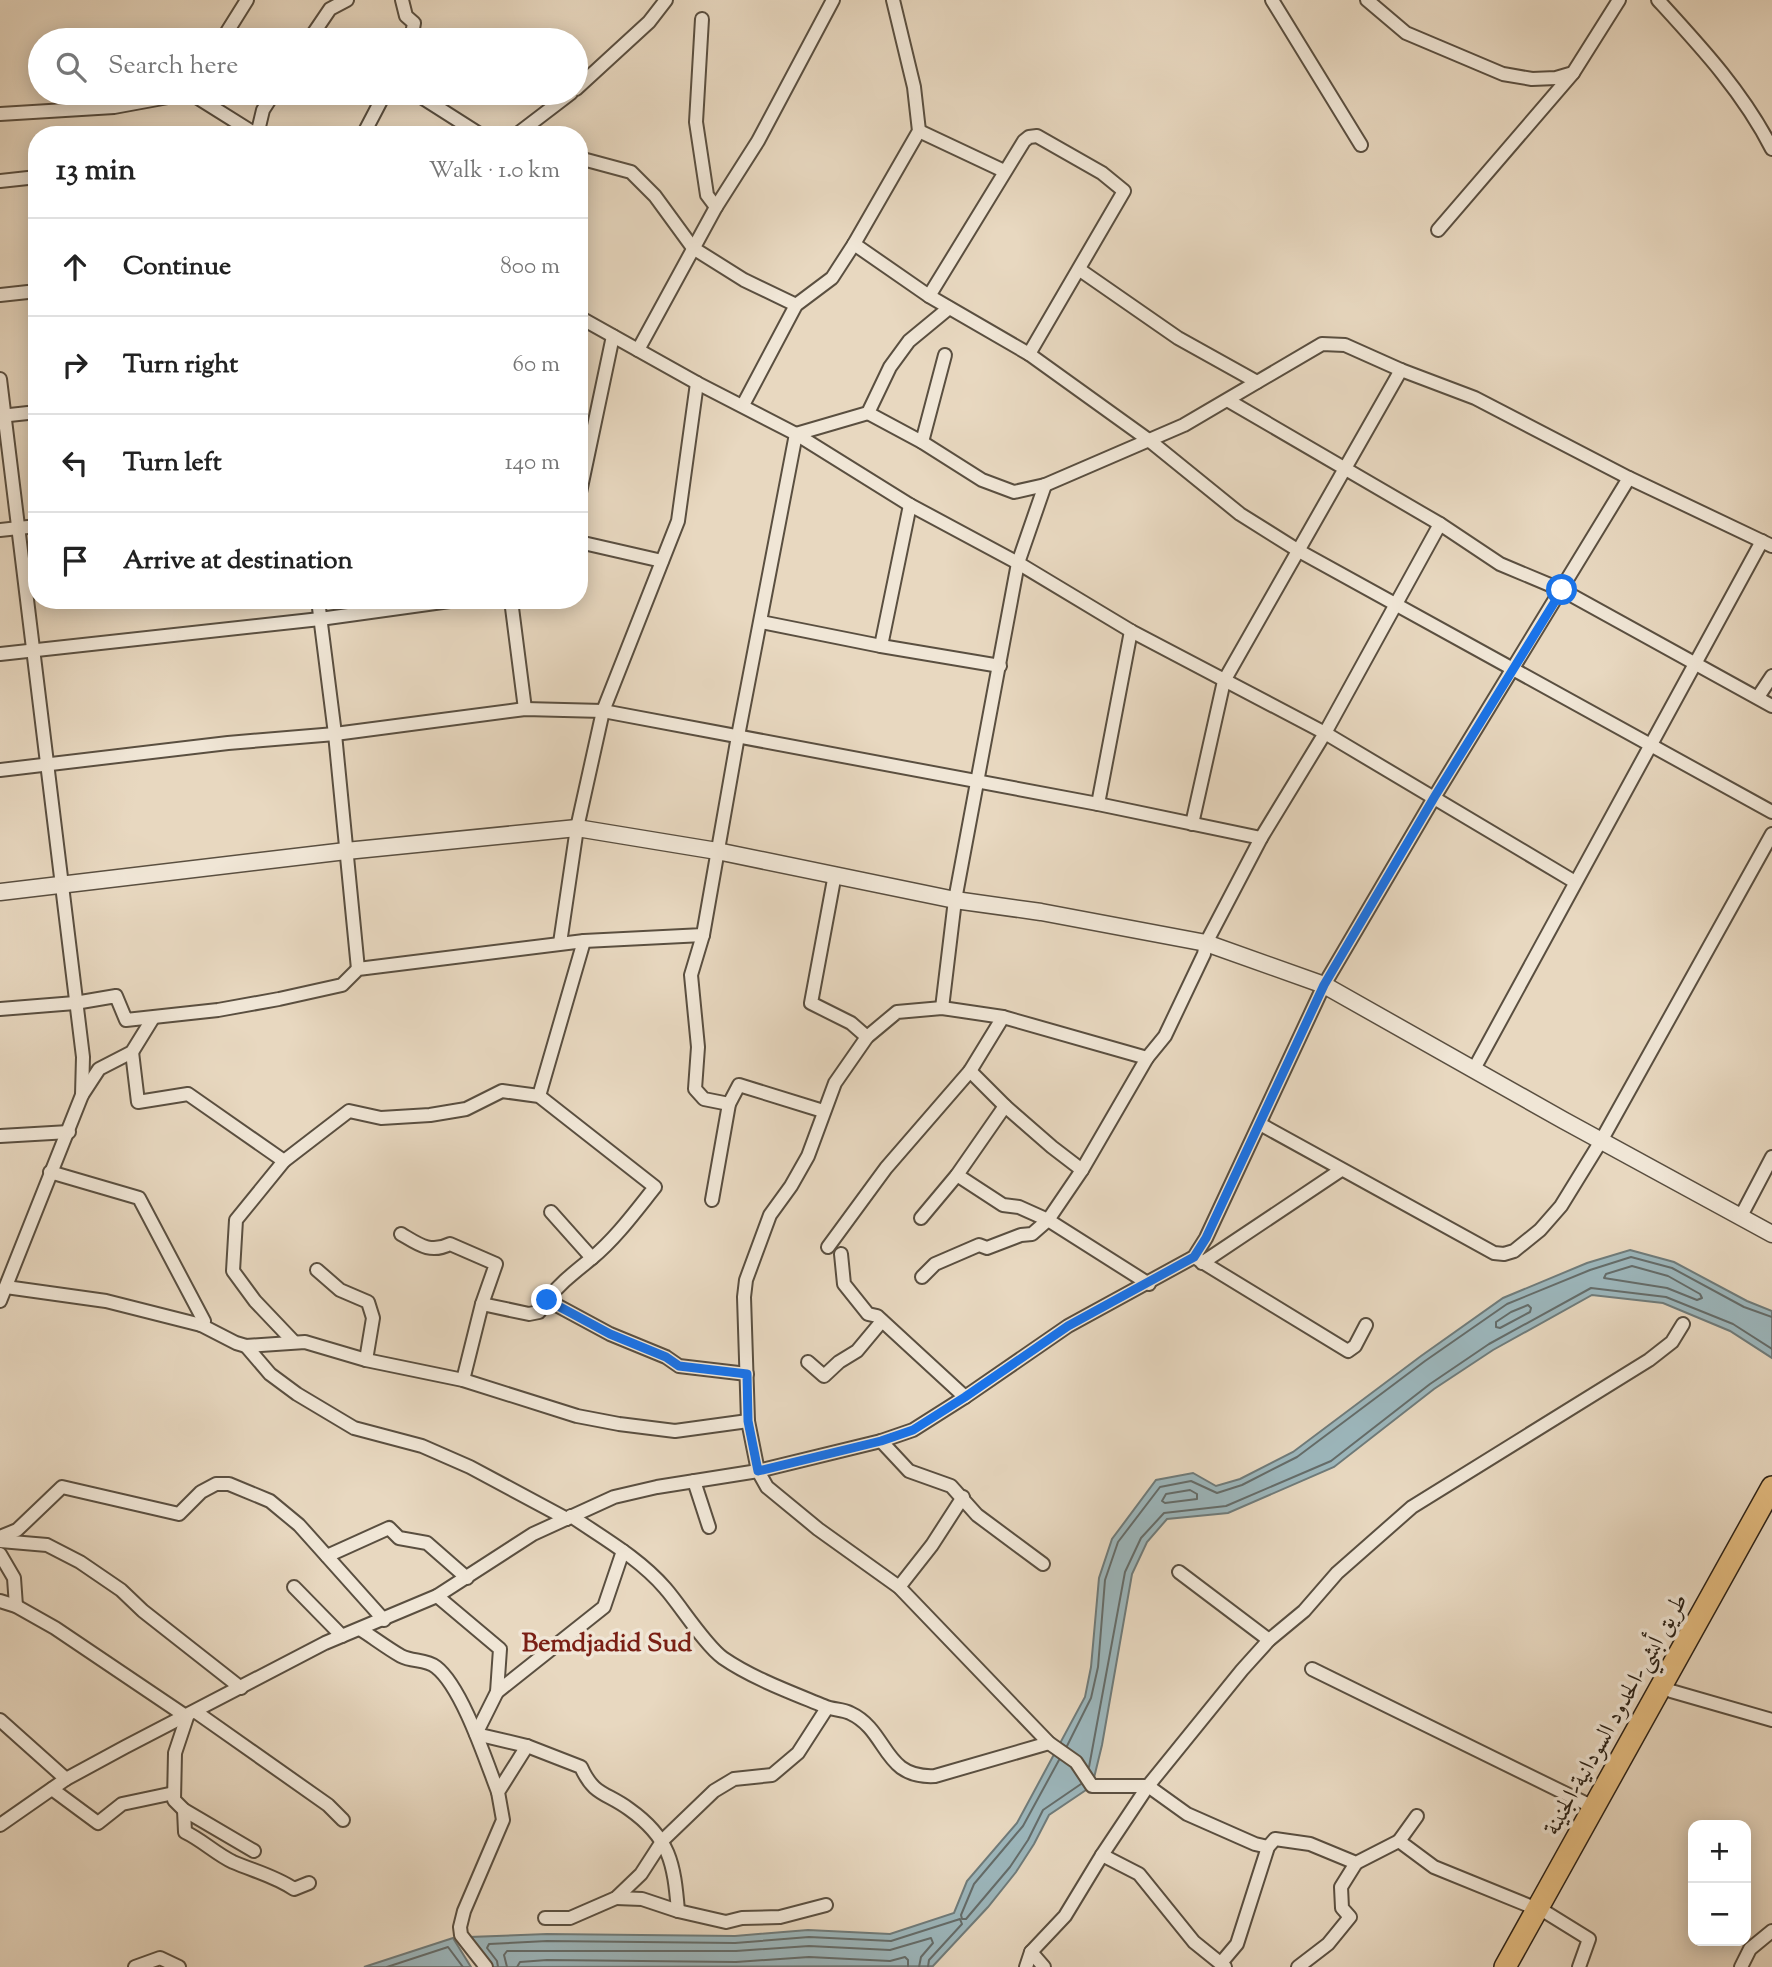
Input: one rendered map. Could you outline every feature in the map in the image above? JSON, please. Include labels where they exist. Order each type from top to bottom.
[{"type":"highway","points":[[1517,1967],[1542,1911],[1671,1691],[1770,1500]]},
{"type":"highway","name":"طريق أبشي-الحدود السودانية-الجنينة","points":[[1505,1967],[1542,1911],[1593,1807],[1770,1500]]},
{"type":"street","points":[[230,28],[247,0]]},
{"type":"street","points":[[317,28],[332,5],[347,0]]},
{"type":"street","points":[[402,0],[405,16],[414,23],[413,28]]},
{"type":"street","points":[[588,78],[649,22],[666,0]]},
{"type":"street","points":[[638,350],[716,207],[758,141],[833,0]]},
{"type":"street","points":[[743,405],[796,304],[832,278],[919,131],[914,87],[892,0]]},
{"type":"street","points":[[1272,0],[1361,145]]},
{"type":"street","points":[[1367,0],[1406,33],[1503,74],[1532,79],[1556,78],[1573,73]]},
{"type":"street","points":[[1438,230],[1573,73],[1619,0]]},
{"type":"street","points":[[1658,0],[1730,81],[1772,149]]},
{"type":"street","points":[[702,19],[696,122],[707,195],[716,207]]},
{"type":"street","points":[[0,105],[17,113]]},
{"type":"street","points":[[0,114],[125,105]]},
{"type":"street","points":[[209,105],[243,126]]},
{"type":"street","points":[[259,126],[266,105]]},
{"type":"street","points":[[368,126],[379,105]]},
{"type":"street","points":[[434,105],[467,126]]},
{"type":"street","points":[[528,126],[555,105]]},
{"type":"street","points":[[919,131],[1004,171]]},
{"type":"street","points":[[929,296],[1004,171],[1029,137],[1037,136],[1093,168],[1124,191],[1029,354]]},
{"type":"street","points":[[588,160],[631,172],[655,196],[693,248],[744,280],[796,304]]},
{"type":"street","points":[[0,181],[28,178]]},
{"type":"street","points":[[854,244],[949,309],[1029,354],[1150,441],[1240,514],[1299,551],[1772,812]]},
{"type":"street","points":[[1080,270],[1178,338],[1257,382]]},
{"type":"street","points":[[0,295],[28,292]]},
{"type":"street","points":[[868,413],[890,367],[909,341],[949,309]]},
{"type":"street","points":[[588,322],[796,435],[910,505],[1018,563],[1131,631],[1325,733],[1435,796],[1575,882]]},
{"type":"street","points":[[588,455],[613,337]]},
{"type":"street","points":[[796,435],[868,413],[922,442],[982,480],[1014,492],[1045,485],[1150,441],[1229,401],[1322,344],[1345,345],[1475,398],[1629,478],[1767,544],[1695,664],[1474,1069]]},
{"type":"street","points":[[922,442],[946,355]]},
{"type":"street","points":[[1192,824],[1224,681],[1401,370]]},
{"type":"street","points":[[0,379],[2,416],[48,762],[83,1057],[82,1095]]},
{"type":"street","points":[[560,943],[577,828],[603,711],[678,521],[697,383]]},
{"type":"street","points":[[1229,401],[1440,524],[1500,564],[1562,590],[1772,706]]},
{"type":"street","points":[[2,416],[28,412]]},
{"type":"street","points":[[729,1104],[704,1099],[695,1089],[698,1047],[691,975],[703,935],[796,435]]},
{"type":"street","points":[[1198,1260],[1324,985],[1435,796],[1629,478]]},
{"type":"street","points":[[942,1008],[955,900],[1018,563],[1045,485]]},
{"type":"street","points":[[880,646],[910,505]]},
{"type":"street","points":[[922,1276],[935,1264],[979,1245],[987,1248],[1021,1235],[1032,1234],[1048,1220],[1082,1170],[1147,1058],[1164,1036],[1204,954],[1206,943],[1261,838],[1325,733],[1440,524]]},
{"type":"street","points":[[0,530],[28,527]]},
{"type":"street","points":[[588,544],[662,561]]},
{"type":"street","points":[[319,609],[335,734],[358,969]]},
{"type":"street","points":[[0,654],[392,609]]},
{"type":"street","points":[[512,609],[525,709]]},
{"type":"street","points":[[761,622],[1000,666]]},
{"type":"street","points":[[1098,804],[1131,631]]},
{"type":"street","points":[[1758,697],[1772,676]]},
{"type":"street","points":[[0,770],[48,762],[335,734],[525,709],[603,711],[979,781],[1261,838]]},
{"type":"street","points":[[0,892],[346,850],[577,828],[718,851],[955,900],[1041,912],[1206,943],[1324,985],[1772,1234]]},
{"type":"street","points":[[1260,1124],[1494,1253],[1504,1255],[1514,1251],[1540,1230],[1561,1206],[1601,1141],[1772,834]]},
{"type":"street","points":[[835,874],[811,1003],[851,1023],[867,1037]]},
{"type":"street","points":[[0,1009],[75,1003],[116,996],[126,1020],[153,1018],[279,999],[342,985],[358,969],[560,943],[703,935]]},
{"type":"street","points":[[539,1096],[584,941]]},
{"type":"street","points":[[1147,1058],[1003,1017],[942,1008],[897,1012],[867,1037],[835,1083],[808,1156],[770,1215],[746,1280],[744,1297],[748,1421],[758,1471],[767,1487],[818,1529],[899,1587],[1049,1743],[1076,1762],[1092,1786],[1148,1786],[1186,1814],[1268,1847]]},
{"type":"street","points":[[828,1247],[886,1168],[970,1071],[1003,1017]]},
{"type":"street","points":[[0,1301],[82,1095],[99,1069],[132,1052],[153,1018]]},
{"type":"street","points":[[132,1052],[138,1102],[188,1094],[284,1161]]},
{"type":"street","points":[[970,1071],[1005,1106],[1082,1170]]},
{"type":"street","points":[[712,1200],[729,1104],[739,1085],[823,1111]]},
{"type":"street","points":[[294,1342],[255,1301],[233,1271],[236,1220],[284,1161],[349,1111],[381,1118],[430,1115],[466,1109],[502,1091],[539,1096],[655,1187],[625,1224],[592,1258],[568,1275],[538,1312],[529,1314],[482,1304]]},
{"type":"street","points":[[921,1218],[957,1175],[1005,1106]]},
{"type":"street","points":[[0,1136],[69,1132]]},
{"type":"street","points":[[1741,1216],[1772,1157]]},
{"type":"street","points":[[0,1825],[65,1779],[342,1636],[437,1596],[533,1534],[614,1497],[758,1471],[881,1441],[913,1430],[1068,1326],[1198,1260],[1341,1170]]},
{"type":"street","points":[[50,1172],[139,1198],[204,1321],[201,1325]]},
{"type":"street","points":[[957,1175],[1003,1205],[1019,1207],[1048,1220],[1149,1284]]},
{"type":"street","points":[[551,1212],[592,1258]]},
{"type":"street","points":[[401,1234],[425,1248],[442,1248],[450,1244],[496,1264],[482,1304],[463,1380]]},
{"type":"street","points":[[841,1254],[844,1284],[869,1314],[877,1315],[965,1397]]},
{"type":"street","points":[[1198,1260],[1348,1351],[1355,1346],[1366,1325]]},
{"type":"street","points":[[0,1266],[14,1264]]},
{"type":"street","points":[[317,1270],[340,1290],[368,1302],[373,1318],[366,1360]]},
{"type":"street","points":[[6,1287],[106,1301],[201,1325],[246,1346],[270,1374],[354,1428],[422,1446],[470,1467],[569,1518],[623,1551],[663,1585],[720,1656],[748,1672],[828,1708],[850,1712],[868,1728],[901,1770],[917,1776],[934,1776],[1049,1743]]},
{"type":"street","points":[[547,1300],[610,1334],[666,1357],[679,1366],[747,1374]]},
{"type":"street","points":[[808,1362],[824,1376],[839,1362],[857,1351],[882,1321]]},
{"type":"street","points":[[1026,1967],[1031,1952],[1065,1916],[1148,1786],[1269,1640],[1304,1611],[1336,1573],[1412,1507],[1649,1360],[1672,1342],[1683,1324]]},
{"type":"street","points":[[246,1346],[305,1342],[366,1360],[463,1380],[577,1416],[618,1424],[675,1431],[748,1421]]},
{"type":"street","points":[[881,1441],[909,1471],[951,1486],[977,1515],[1043,1564]]},
{"type":"street","points":[[694,1481],[709,1527]]},
{"type":"street","points":[[0,1539],[17,1530],[62,1487],[179,1514],[201,1492],[216,1484],[229,1484],[270,1500],[299,1525],[384,1620]]},
{"type":"street","points":[[899,1587],[932,1545],[963,1497]]},
{"type":"street","points":[[327,1556],[389,1528],[399,1538],[427,1543],[467,1577]]},
{"type":"street","points":[[0,1539],[47,1545],[80,1562],[121,1590],[142,1611],[241,1688]]},
{"type":"street","points":[[497,1692],[604,1607],[623,1551]]},
{"type":"street","points":[[0,1554],[14,1578],[16,1606]]},
{"type":"street","points":[[1179,1572],[1269,1640]]},
{"type":"street","points":[[295,1587],[342,1636]]},
{"type":"street","points":[[437,1596],[499,1649],[497,1692],[476,1734]]},
{"type":"street","points":[[0,1601],[16,1606],[55,1628],[191,1714],[328,1805],[343,1820]]},
{"type":"street","points":[[360,1629],[403,1657],[426,1662],[438,1668],[459,1698],[498,1792],[503,1820],[464,1911],[460,1927],[461,1936],[486,1967]]},
{"type":"street","points":[[1312,1669],[1593,1807]]},
{"type":"street","points":[[1671,1691],[1772,1720]]},
{"type":"street","points":[[545,1918],[570,1918],[615,1898],[641,1874],[663,1840],[714,1791],[734,1779],[772,1775],[798,1753],[828,1708]]},
{"type":"street","points":[[191,1714],[174,1753],[174,1800],[184,1810],[254,1851]]},
{"type":"street","points":[[0,1720],[65,1779]]},
{"type":"street","points":[[476,1734],[527,1746],[581,1767],[588,1783],[597,1791],[628,1808],[663,1840],[675,1877],[678,1911]]},
{"type":"street","points":[[498,1792],[527,1746]]},
{"type":"street","points":[[52,1789],[98,1823],[122,1804],[174,1794]]},
{"type":"street","points":[[184,1810],[185,1832],[200,1839],[230,1861],[279,1879],[294,1889],[309,1883]]},
{"type":"street","points":[[1298,1967],[1328,1944],[1350,1917],[1342,1908],[1341,1887],[1356,1863],[1399,1841],[1417,1816]]},
{"type":"street","points":[[1102,1855],[1139,1874],[1194,1942],[1223,1965],[1237,1944],[1268,1847],[1275,1839],[1310,1844],[1356,1863]]},
{"type":"street","points":[[1399,1841],[1434,1867],[1542,1911],[1589,1939],[1579,1967]]},
{"type":"street","points":[[615,1898],[642,1899],[726,1922],[742,1918],[780,1917],[826,1905]]},
{"type":"street","points":[[1741,1967],[1750,1949],[1769,1938]]},
{"type":"street","points":[[1031,1952],[1044,1967]]},
{"type":"street","points":[[135,1967],[160,1958],[179,1967]]},
{"type":"water","points":[[1630,1250],[1674,1262],[1747,1301],[1772,1311],[1772,1358],[1730,1331],[1663,1303],[1592,1295],[1493,1350],[1434,1389],[1334,1467],[1228,1513],[1167,1519],[1147,1542],[1132,1574],[1102,1745],[1092,1786],[1049,1815],[1016,1872],[988,1907],[933,1966],[493,1967],[470,1937],[547,1934],[735,1936],[808,1930],[890,1934],[954,1913],[967,1881],[1017,1823],[1085,1697],[1091,1667],[1099,1578],[1112,1539],[1156,1480],[1193,1473],[1216,1486],[1240,1479],[1293,1452],[1503,1298],[1587,1263]]},
{"type":"water","points":[[453,1938],[471,1967],[364,1967]]},
{"type":"district","name":"Bemdjadid Sud","points":[[607,1642]]},
{"type":"route","points":[[547,1300],[610,1334],[666,1357],[679,1366],[747,1374],[748,1421],[758,1471],[881,1441],[913,1430],[1068,1326],[1194,1257],[1206,1238],[1324,985],[1435,796],[1562,590]]}]
